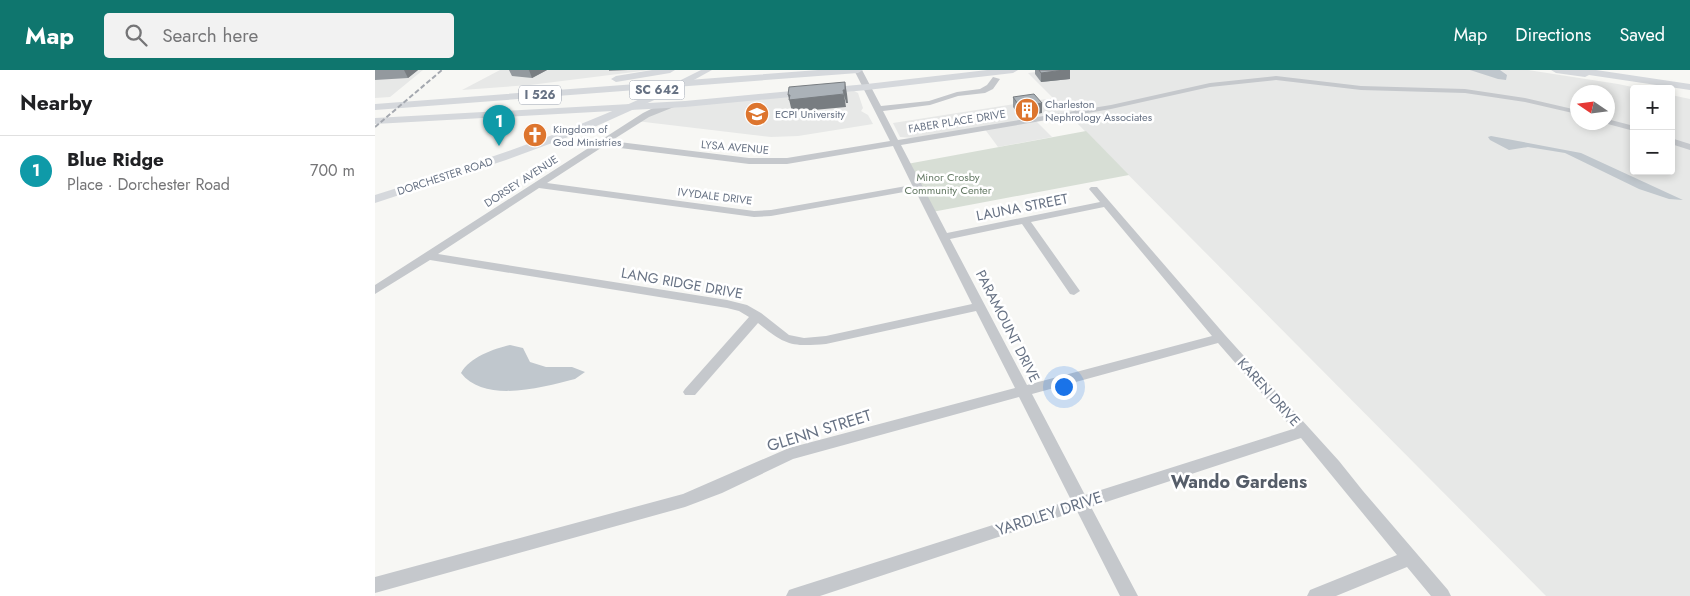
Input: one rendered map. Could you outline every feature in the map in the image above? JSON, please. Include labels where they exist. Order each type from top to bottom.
[{"type":"highway","points":[[445,102],[522,93],[670,70]]},
{"type":"highway","name":"I 526","points":[[375,116],[430,115],[695,91],[835,76],[858,70]]},
{"type":"highway","name":"I 526","points":[[375,107],[709,82],[835,76],[885,76],[953,70]]},
{"type":"highway","points":[[375,121],[430,115],[685,104],[867,87],[1013,70]]},
{"type":"highway","points":[[1556,70],[1638,85]]},
{"type":"highway","points":[[1575,70],[1690,86]]},
{"type":"highway","points":[[1623,70],[1690,80]]},
{"type":"highway","points":[[1639,70],[1690,76]]},
{"type":"highway","points":[[1675,92],[1690,96]]},
{"type":"highway","points":[[579,110],[590,113],[580,123]]},
{"type":"main road","name":"DORCHESTER ROAD","points":[[375,193],[459,166],[580,123],[697,70]]},
{"type":"main road","name":"DORCHESTER ROAD","points":[[375,199],[562,135],[633,107],[708,70]]},
{"type":"street","name":"PARAMOUNT DRIVE","points":[[858,70],[1129,596]]},
{"type":"street","points":[[878,109],[930,103],[957,94],[982,91],[990,87],[996,79]]},
{"type":"street","name":"FABER PLACE DRIVE","points":[[895,143],[1111,108],[1210,84],[1259,80],[1269,82],[1293,80],[1377,89],[1426,88],[1465,91],[1570,110]]},
{"type":"street","name":"DORSEY AVENUE","points":[[375,290],[646,114],[660,108],[685,104]]},
{"type":"street","points":[[1615,123],[1630,128]]},
{"type":"street","points":[[1675,142],[1690,147]]},
{"type":"street","name":"LYSA AVENUE","points":[[602,143],[766,162],[787,161],[895,143]]},
{"type":"street","name":"IVYDALE DRIVE","points":[[537,185],[754,214],[918,186]]},
{"type":"street","name":"KAREN DRIVE","points":[[1094,189],[1221,338],[1334,465],[1357,496],[1442,596]]},
{"type":"street","name":"LAUNA STREET","points":[[944,237],[1106,204]]},
{"type":"street","points":[[1025,221],[1074,291]]},
{"type":"street","name":"LANG RIDGE DRIVE","points":[[428,256],[727,304],[743,308],[757,316],[785,338],[804,342],[826,340],[980,306]]},
{"type":"street","points":[[690,392],[757,316]]},
{"type":"street","name":"GLENN STREET","points":[[375,585],[685,500],[716,488],[789,454],[1221,338]]},
{"type":"street","name":"YARDLEY DRIVE","points":[[795,596],[1304,431]]},
{"type":"street","points":[[1316,596],[1409,558]]},
{"type":"shaded area","points":[[375,70],[423,70],[390,97],[375,98]]},
{"type":"shaded area","points":[[500,70],[650,70],[530,85],[462,90]]},
{"type":"shaded area","points":[[1053,70],[1528,70],[1630,86],[1630,175],[1675,175],[1675,96],[1690,99],[1690,596],[1546,596],[1067,113],[914,138],[900,137],[893,123],[1053,98],[1028,73]]},
{"type":"shaded area","points":[[1470,70],[1500,70],[1507,75],[1506,80],[1498,79]]},
{"type":"shaded area","name":"ECPI University","points":[[854,91],[858,93],[863,108],[861,111],[868,115],[873,124],[798,136],[771,137],[636,121],[660,108]]},
{"type":"shaded area","points":[[1035,120],[1052,137],[998,147],[984,128]]},
{"type":"shaded area","points":[[1488,137],[1581,153],[1683,200],[1669,199],[1639,189],[1565,153],[1528,147],[1509,150],[1490,140]]},
{"type":"shaded area","points":[[510,345],[523,348],[530,362],[546,367],[572,367],[585,372],[575,379],[515,391],[499,391],[484,388],[471,382],[461,373],[476,358],[489,351]]},
{"type":"green space","name":"Minor Crosby Community Center","points":[[1086,131],[1129,175],[932,212],[907,164]]},
{"type":"building","points":[[1039,70],[1064,70],[1041,73]]},
{"type":"building","points":[[845,82],[844,94],[789,100],[789,87]]},
{"type":"building","points":[[1034,94],[1042,103],[1020,107],[1013,97]]},
{"type":"railway","points":[[375,127],[442,70]]},
{"type":"place","name":"Charleston Nephrology Associates","points":[[1027,110]]},
{"type":"place","name":"ECPI University","points":[[757,114]]},
{"type":"place","name":"Kingdom of God Ministries","points":[[535,135]]},
{"type":"place","name":"Blue Ridge","points":[[499,146]]},
{"type":"district","name":"Wando Gardens","points":[[1239,482]]}]
